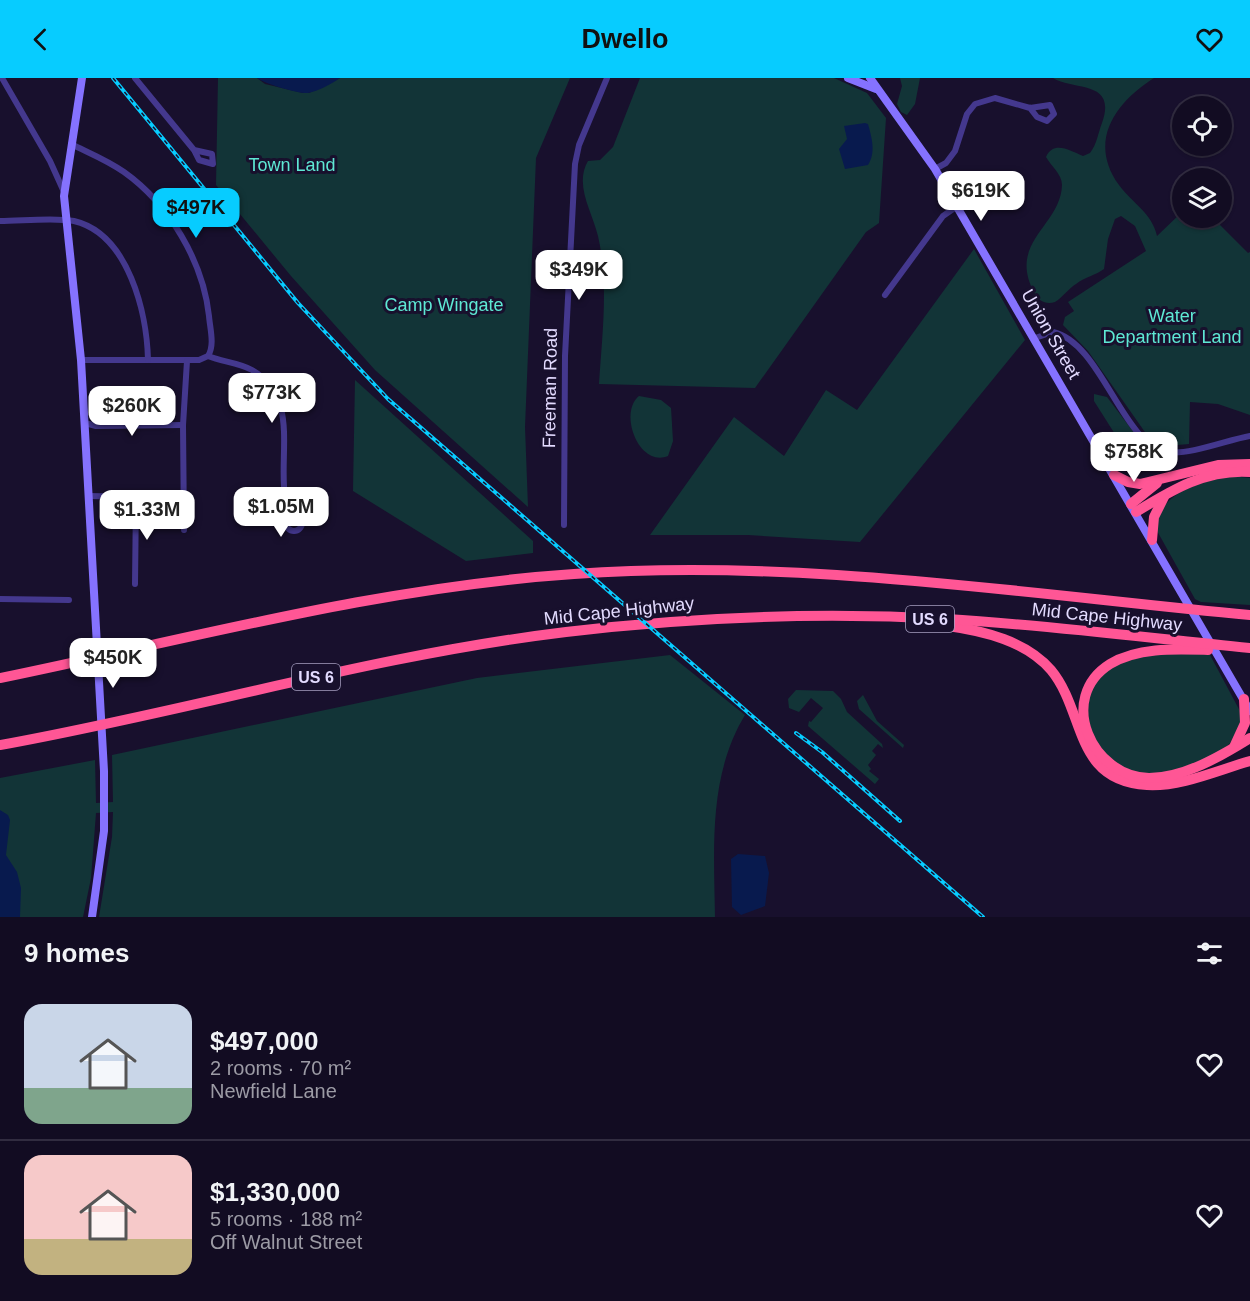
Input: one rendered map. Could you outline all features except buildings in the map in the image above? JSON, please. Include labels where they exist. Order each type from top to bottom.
[{"type":"highway","points":[[1114,475],[1136,484],[1162,480],[1218,465],[1250,464]]},
{"type":"highway","points":[[1133,508],[1210,475],[1250,472]]},
{"type":"highway","points":[[1133,508],[1162,480]]},
{"type":"highway","points":[[1152,540],[1154,517],[1166,494]]},
{"type":"highway","name":"Mid Cape Highway","points":[[0,678],[368,600],[477,583],[601,572],[721,570],[822,573],[1182,608],[1198,612],[1250,615]]},
{"type":"highway","points":[[1198,612],[1250,610]]},
{"type":"highway","name":"Mid Cape Highway","points":[[0,746],[412,657],[511,639],[658,623],[778,617],[912,618],[1012,624],[1203,646]]},
{"type":"highway","points":[[912,618],[999,638],[1039,659],[1062,687],[1087,750],[1114,776],[1139,784],[1160,784],[1250,762]]},
{"type":"highway","points":[[1250,649],[1203,646],[1142,653],[1109,665],[1093,681],[1087,692],[1083,712],[1084,725],[1095,748],[1104,760],[1124,772],[1144,778],[1163,777],[1188,769],[1250,738]]},
{"type":"highway","points":[[1234,747],[1245,723],[1244,699]]},
{"type":"highway","points":[[1234,766],[1250,755]]},
{"type":"main road","points":[[82,78],[64,192],[81,360],[105,801],[92,917]]},
{"type":"main road","points":[[848,78],[876,89]]},
{"type":"main road","name":"Union Street","points":[[870,78],[935,170],[1152,540],[1198,612],[1250,711]]},
{"type":"street","points":[[2,78],[50,161],[64,192]]},
{"type":"street","points":[[135,78],[195,150]]},
{"type":"street","name":"Freeman Road","points":[[564,525],[565,356],[575,164],[579,145],[606,78]]},
{"type":"street","points":[[876,89],[879,78]]},
{"type":"street","points":[[935,170],[946,163],[955,150],[967,114],[975,104],[995,98],[1030,108]]},
{"type":"street","points":[[70,143],[96,155],[139,184],[164,211],[180,234],[202,278],[205,291],[212,345],[208,356]]},
{"type":"street","points":[[885,295],[943,216],[956,207]]},
{"type":"street","points":[[0,221],[77,222],[102,237],[125,266],[143,309],[148,360]]},
{"type":"street","points":[[1035,338],[1053,332],[1074,344],[1091,364],[1141,436],[1160,450],[1179,452],[1250,436]]},
{"type":"street","points":[[81,360],[187,361],[208,356],[251,370],[265,381],[279,401],[285,425],[284,500],[290,515]]},
{"type":"street","points":[[184,530],[183,425],[187,361]]},
{"type":"street","points":[[85,423],[96,426],[183,425]]},
{"type":"street","points":[[89,496],[184,498]]},
{"type":"street","points":[[135,584],[136,498]]},
{"type":"street","points":[[0,599],[69,600]]},
{"type":"green space","name":"Camp Wingate","points":[[218,78],[257,78],[265,84],[309,93],[340,78],[570,78],[536,158],[525,427],[528,507],[375,370],[291,276],[216,185]]},
{"type":"green space","points":[[640,78],[834,78],[867,93],[886,118],[879,223],[866,232],[755,388],[599,384],[604,310],[603,272],[598,236],[583,189],[584,170],[588,161],[600,160],[613,147]]},
{"type":"green space","points":[[900,78],[920,78],[915,104],[907,115],[901,112],[897,104],[902,86]]},
{"type":"green space","name":"Water Department Land","points":[[1053,78],[1154,78],[1128,99],[1110,124],[1106,138],[1106,153],[1110,169],[1124,192],[1151,221],[1157,236],[1172,222],[1172,228],[1223,228],[1248,253],[1250,252],[1250,415],[1218,404],[1190,402],[1189,444],[1166,446],[1147,435],[1088,351],[1063,325],[1065,317],[1074,311],[1068,302],[1146,251],[1135,226],[1121,216],[1115,219],[1108,239],[1104,269],[1079,282],[1055,302],[1046,303],[1039,299],[1028,276],[1027,261],[1031,247],[1053,212],[1062,185],[1058,174],[1046,157],[1053,149],[1058,148],[1083,156],[1090,153],[1096,142],[1105,109],[1104,100],[1099,93]]},
{"type":"green space","points":[[974,249],[1025,340],[860,542],[748,535],[650,535],[734,417],[784,456],[826,390],[857,410]]},
{"type":"green space","points":[[355,380],[533,541],[533,553],[466,561],[353,491]]},
{"type":"green space","points":[[1094,394],[1107,397],[1135,434],[1144,458],[1139,465],[1132,461],[1094,401]]},
{"type":"green space","points":[[639,396],[661,400],[671,408],[673,441],[668,456],[658,458],[648,454],[635,437],[631,426],[631,414],[633,404]]},
{"type":"green space","points":[[1229,476],[1250,478],[1250,605],[1201,602],[1195,599],[1156,529],[1159,516],[1165,506],[1182,491]]},
{"type":"green space","points":[[1209,653],[1241,713],[1239,729],[1231,742],[1220,752],[1205,759],[1156,774],[1138,773],[1121,767],[1107,756],[1090,726],[1088,709],[1091,692],[1099,677],[1114,666],[1136,658],[1161,654]]},
{"type":"green space","points":[[670,655],[745,715],[733,738],[719,788],[714,839],[715,917],[99,917],[112,837],[113,812],[96,813],[91,878],[83,917],[0,917],[0,778],[95,760],[96,803],[113,802],[112,755],[477,678]]},
{"type":"green space","points":[[796,690],[833,691],[841,699],[847,712],[882,744],[883,748],[878,744],[872,751],[876,755],[868,765],[871,769],[869,771],[879,779],[875,784],[808,726],[809,721],[811,722],[823,708],[811,698],[799,712],[789,708],[788,699]]},
{"type":"green space","points":[[863,695],[877,721],[904,745],[903,748],[859,709],[857,701]]},
{"type":"water","points":[[257,78],[340,78],[308,93],[282,88]]},
{"type":"water","points":[[868,124],[873,150],[868,165],[845,169],[839,149],[847,139],[844,126]]},
{"type":"water","points":[[0,810],[8,815],[10,820],[6,855],[17,872],[21,888],[20,917],[0,917]]},
{"type":"water","points":[[738,854],[765,856],[769,873],[765,906],[741,915],[732,907],[731,859]]},
{"type":"railway","points":[[113,78],[298,303],[388,399],[983,917]]},
{"type":"railway","points":[[796,733],[822,752],[900,821]]},
{"type":"park label","name":"Town Land","points":[[292,165]]}]
